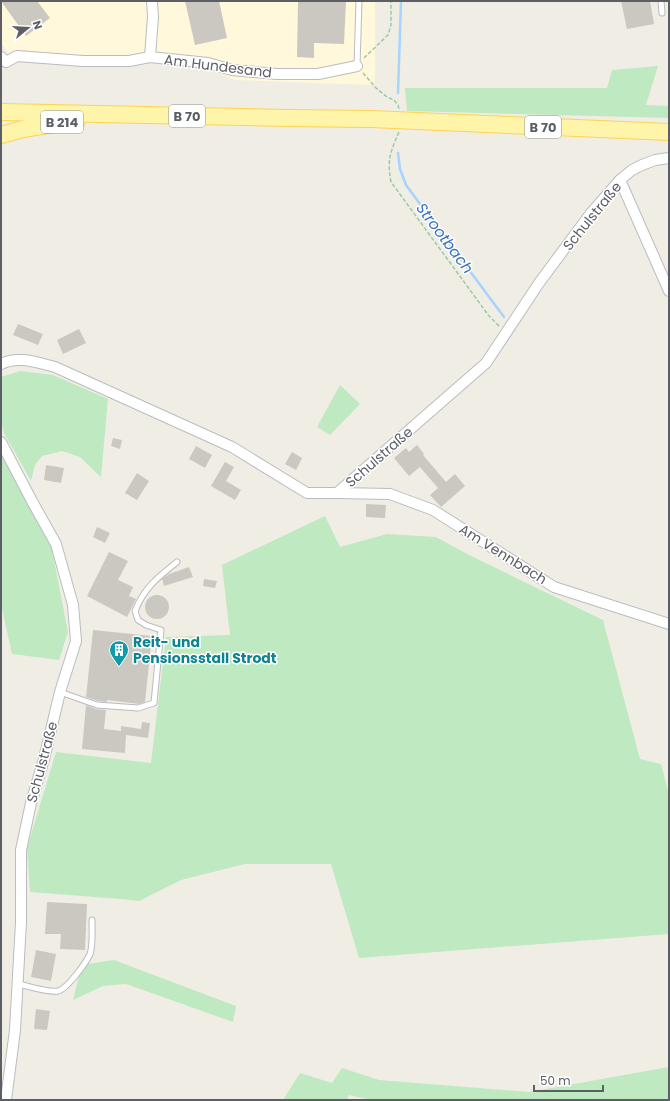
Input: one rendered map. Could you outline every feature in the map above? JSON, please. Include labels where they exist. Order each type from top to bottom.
[{"type":"main road","points":[[1,100],[64,112]]},
{"type":"main road","name":"B 70","points":[[1,112],[371,119],[669,132]]},
{"type":"main road","name":"B 214","points":[[1,135],[23,129],[69,121],[124,114]]},
{"type":"street","name":"Am Hundesand","points":[[150,57],[153,17],[152,1]]},
{"type":"street","name":"Am Hundesand","points":[[1,57],[6,62],[18,56],[83,61],[129,61],[150,57],[208,63],[232,70],[277,74],[318,74],[357,66]]},
{"type":"street","name":"Schulstraße","points":[[1,364],[14,360],[27,360],[55,367],[232,447],[307,493],[337,493],[486,363],[540,283],[587,219],[620,180],[632,170],[642,165],[655,160],[669,158]]},
{"type":"street","points":[[620,180],[669,291]]},
{"type":"street","name":"Schulstraße","points":[[1,442],[56,544],[72,605],[76,641],[60,692],[44,759],[31,803],[22,850],[22,922],[15,1030],[6,1100]]},
{"type":"street","name":"Am Vennbach","points":[[337,493],[390,494],[433,510],[554,587],[669,624]]},
{"type":"lane","points":[[357,66],[359,1]]},
{"type":"lane","points":[[661,1],[662,13]]},
{"type":"lane","points":[[60,692],[97,705],[138,708],[154,703],[161,630],[146,625],[138,620],[136,612],[139,602],[146,590],[159,576],[177,562]]},
{"type":"lane","points":[[18,984],[52,991],[59,991],[64,987],[84,963],[90,953],[92,920]]},
{"type":"path","points":[[357,66],[388,35],[391,25],[391,1]]},
{"type":"path","points":[[390,173],[391,182],[400,196],[489,316],[507,333]]},
{"type":"shaded area","points":[[1,1],[375,1],[375,85],[234,80],[207,67],[156,62],[11,56],[1,43]]},
{"type":"green space","points":[[658,66],[646,105],[669,106],[669,118],[407,111],[405,88],[607,88],[612,70]]},
{"type":"green space","points":[[20,371],[53,375],[108,399],[101,477],[80,457],[62,451],[42,456],[35,465],[31,481],[4,433],[1,421],[1,377]]},
{"type":"green space","points":[[340,385],[360,404],[330,435],[317,427]]},
{"type":"green space","points":[[1,455],[51,545],[68,632],[59,660],[12,654],[1,604]]},
{"type":"green space","points":[[325,516],[340,547],[387,534],[436,537],[467,554],[603,620],[640,759],[661,764],[669,795],[669,934],[359,958],[331,864],[245,864],[181,880],[139,901],[30,892],[27,848],[56,752],[151,763],[166,637],[230,635],[222,565]]},
{"type":"green space","points":[[114,960],[236,1006],[233,1022],[126,984],[103,986],[73,1000],[79,976],[88,964]]},
{"type":"green space","points":[[669,1067],[669,1100],[372,1100],[348,1095],[348,1100],[283,1100],[300,1073],[332,1083],[342,1068],[379,1080],[529,1092]]},
{"type":"building","points":[[1,1],[37,1],[50,18],[26,36]]},
{"type":"building","points":[[185,1],[219,1],[227,38],[195,45]]},
{"type":"building","points":[[298,1],[346,1],[344,44],[314,43],[314,58],[297,57]]},
{"type":"building","points":[[621,1],[650,1],[654,24],[627,29]]},
{"type":"building","points":[[18,324],[43,334],[38,345],[13,335]]},
{"type":"building","points":[[79,329],[86,343],[63,354],[57,340]]},
{"type":"building","points":[[113,438],[122,440],[120,449],[111,446]]},
{"type":"building","points":[[417,445],[424,454],[423,455],[446,482],[455,474],[465,486],[441,507],[430,495],[438,488],[420,467],[409,476],[394,458],[406,448],[409,452]]},
{"type":"building","points":[[196,446],[212,455],[205,468],[189,459]]},
{"type":"building","points":[[292,452],[302,458],[296,470],[285,464]]},
{"type":"building","points":[[225,462],[234,467],[226,481],[241,490],[235,500],[211,486]]},
{"type":"building","points":[[46,465],[64,468],[61,483],[44,480]]},
{"type":"building","points":[[137,473],[149,481],[137,500],[125,493]]},
{"type":"building","points":[[366,504],[386,505],[385,518],[366,517]]},
{"type":"building","points":[[97,527],[110,533],[105,543],[93,537]]},
{"type":"building","points":[[109,552],[128,561],[118,580],[133,587],[129,596],[136,599],[127,617],[87,596]]},
{"type":"building","points":[[189,567],[193,577],[164,586],[162,579],[169,574]]},
{"type":"building","points":[[204,579],[217,581],[215,588],[203,586]]},
{"type":"building","points":[[157,595],[162,596],[168,602],[168,612],[162,618],[157,619],[152,618],[146,612],[145,607],[146,602],[152,596]]},
{"type":"building","name":"Reit- und Pensionsstall Strodt","points":[[93,630],[152,636],[145,702],[139,704],[107,700],[107,702],[86,697]]},
{"type":"building","points":[[86,705],[96,709],[106,710],[104,729],[121,731],[121,726],[141,729],[142,722],[150,723],[148,738],[126,735],[125,753],[82,749]]},
{"type":"building","points":[[47,902],[87,904],[85,950],[60,949],[61,934],[45,934]]},
{"type":"building","points":[[36,950],[56,954],[51,981],[31,977]]},
{"type":"building","points":[[36,1009],[50,1011],[47,1030],[34,1029]]},
{"type":"waterway","name":"Strootbach","points":[[398,93],[401,1]]},
{"type":"waterway","name":"Strootbach","points":[[398,153],[400,169],[406,185],[504,317]]},
{"type":"place","name":"Reit- und Pensionsstall Strodt","points":[[119,667]]}]
